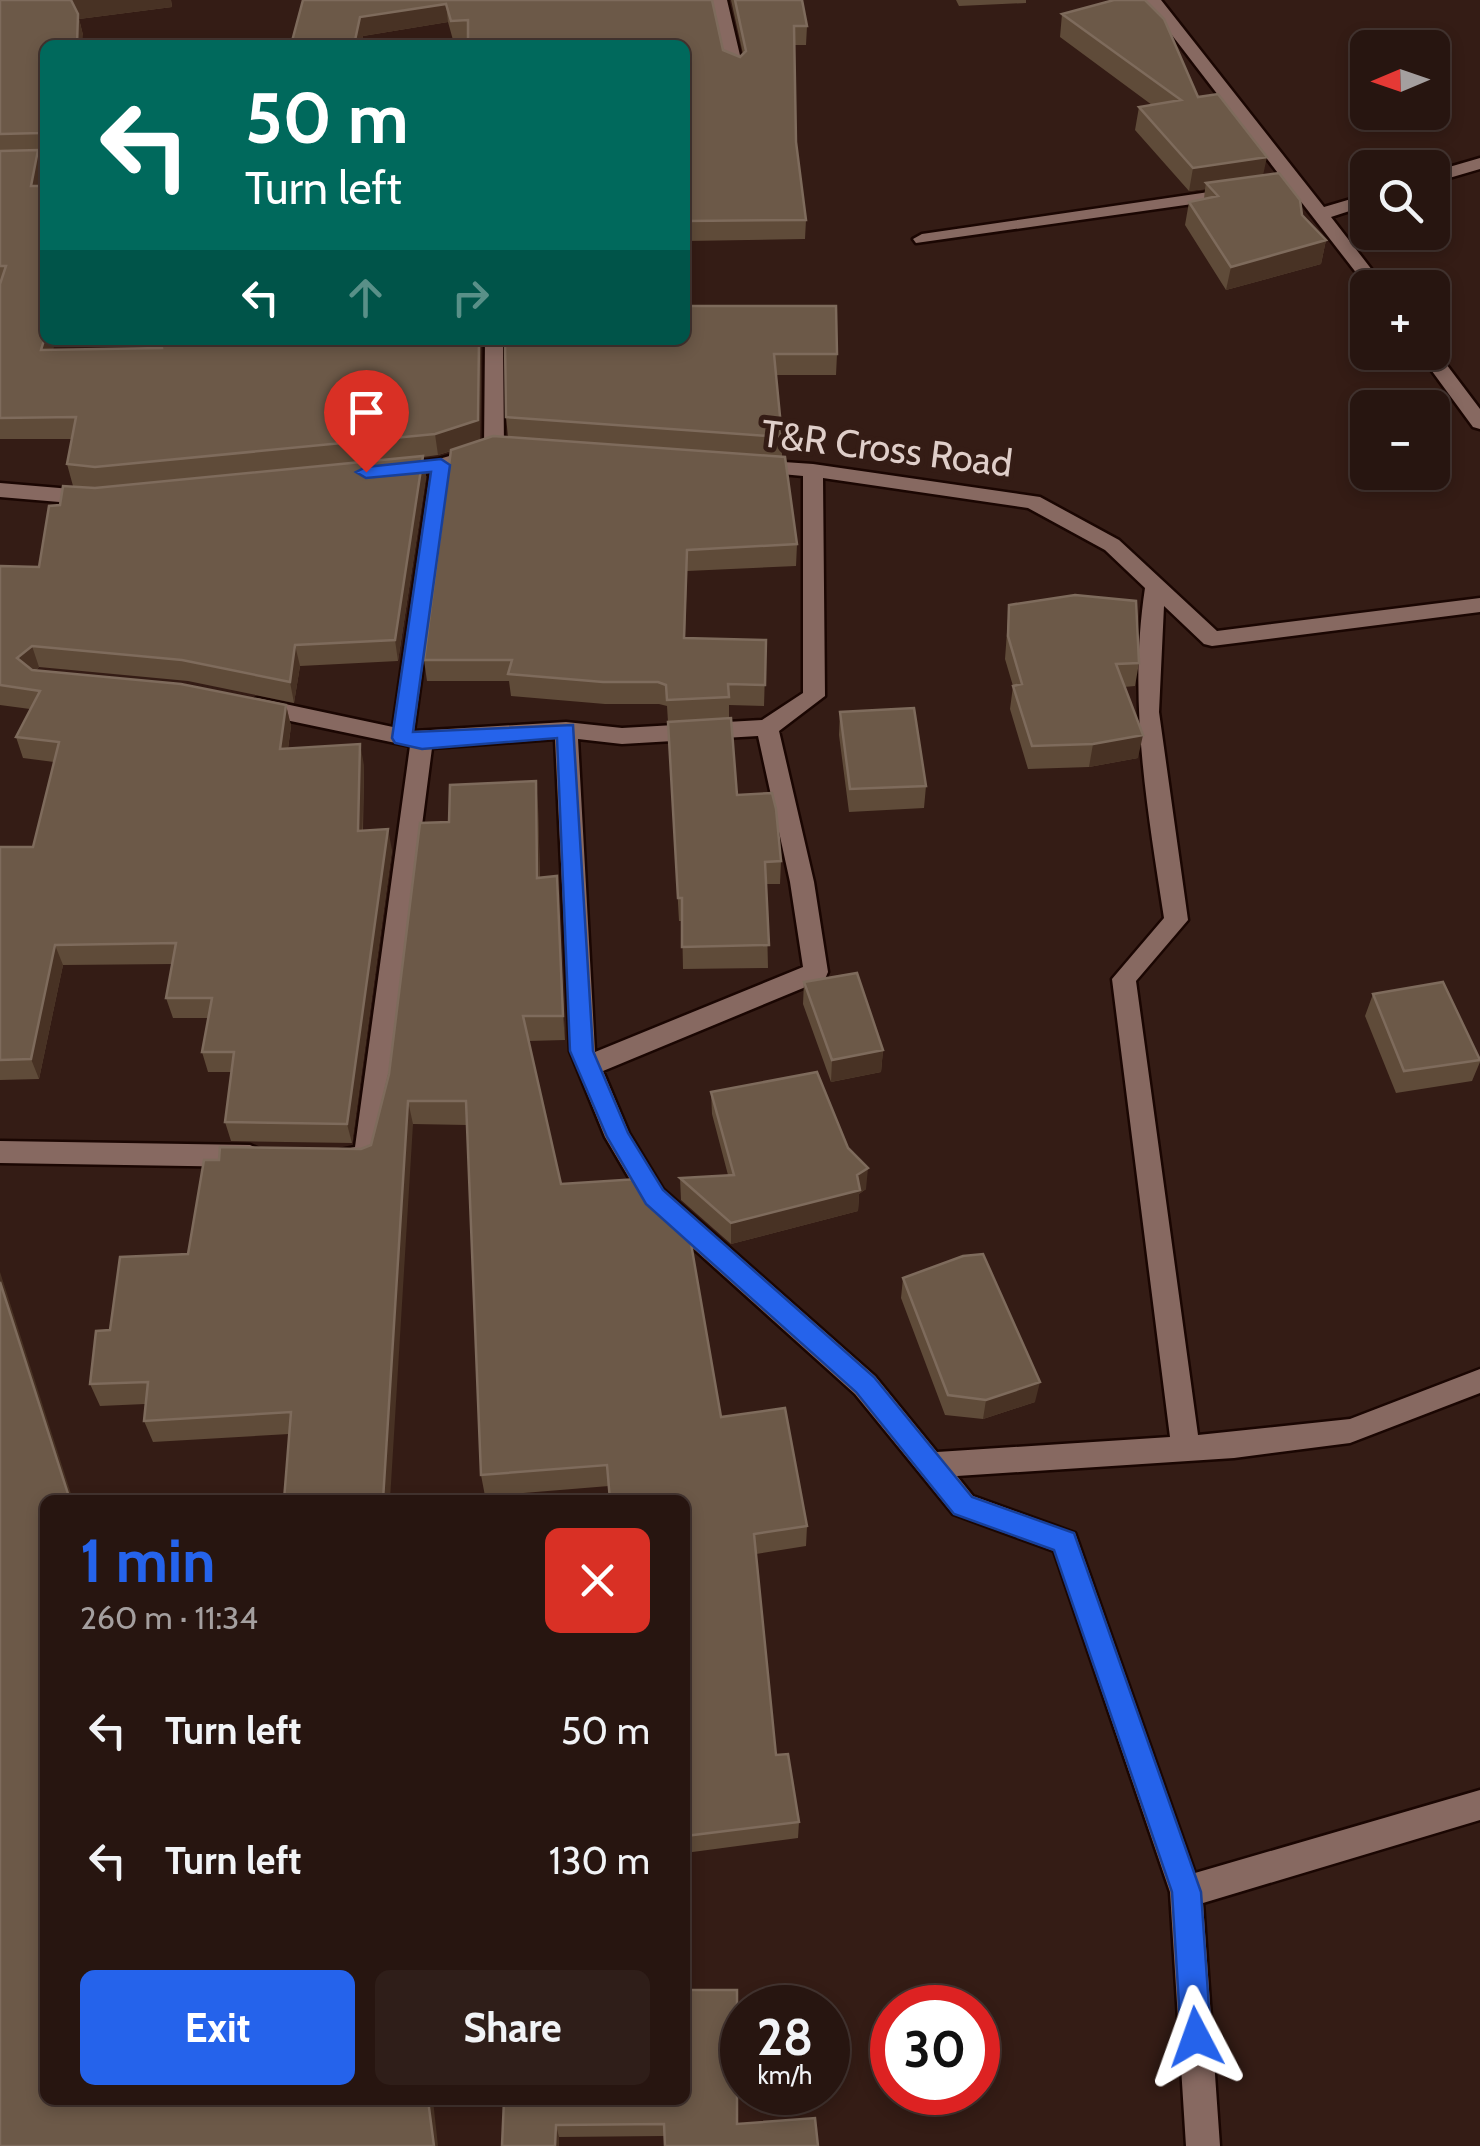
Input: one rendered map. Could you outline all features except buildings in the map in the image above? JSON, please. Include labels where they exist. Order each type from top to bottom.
[{"type":"street","points":[[719,0],[736,68]]},
{"type":"street","points":[[1153,0],[1363,270]]},
{"type":"street","points":[[0,164],[40,162]]},
{"type":"street","points":[[1450,172],[1480,163]]},
{"type":"street","points":[[922,240],[1299,184]]},
{"type":"street","points":[[1321,214],[1350,205]]},
{"type":"street","points":[[366,472],[441,465],[504,448],[494,345]]},
{"type":"street","points":[[1440,370],[1480,423]]},
{"type":"street","name":"T&R Cross Road","points":[[733,464],[813,470],[1033,502],[1112,546],[1212,640],[1480,606]]},
{"type":"street","points":[[327,1157],[366,1158],[377,1098],[441,465]]},
{"type":"street","points":[[236,702],[412,740],[566,730],[622,736],[766,728],[814,696],[813,470]]},
{"type":"street","points":[[0,490],[120,497]]},
{"type":"street","points":[[1156,587],[1148,626],[1146,719],[1176,920],[1124,979],[1186,1448]]},
{"type":"street","points":[[588,1066],[816,972],[802,882],[766,728]]},
{"type":"street","points":[[566,730],[582,1051],[618,1137],[654,1197],[865,1384],[963,1505],[1064,1542],[1186,1892],[1203,2146]]},
{"type":"street","points":[[0,1152],[270,1156]]},
{"type":"street","points":[[930,1465],[1186,1448],[1350,1431],[1480,1381]]},
{"type":"street","points":[[1186,1892],[1480,1805]]},
{"type":"route","points":[[366,472],[441,465],[402,738],[422,742],[566,730],[582,1051],[618,1137],[654,1197],[865,1384],[963,1505],[1064,1542],[1186,1892],[1196,2037]]}]
